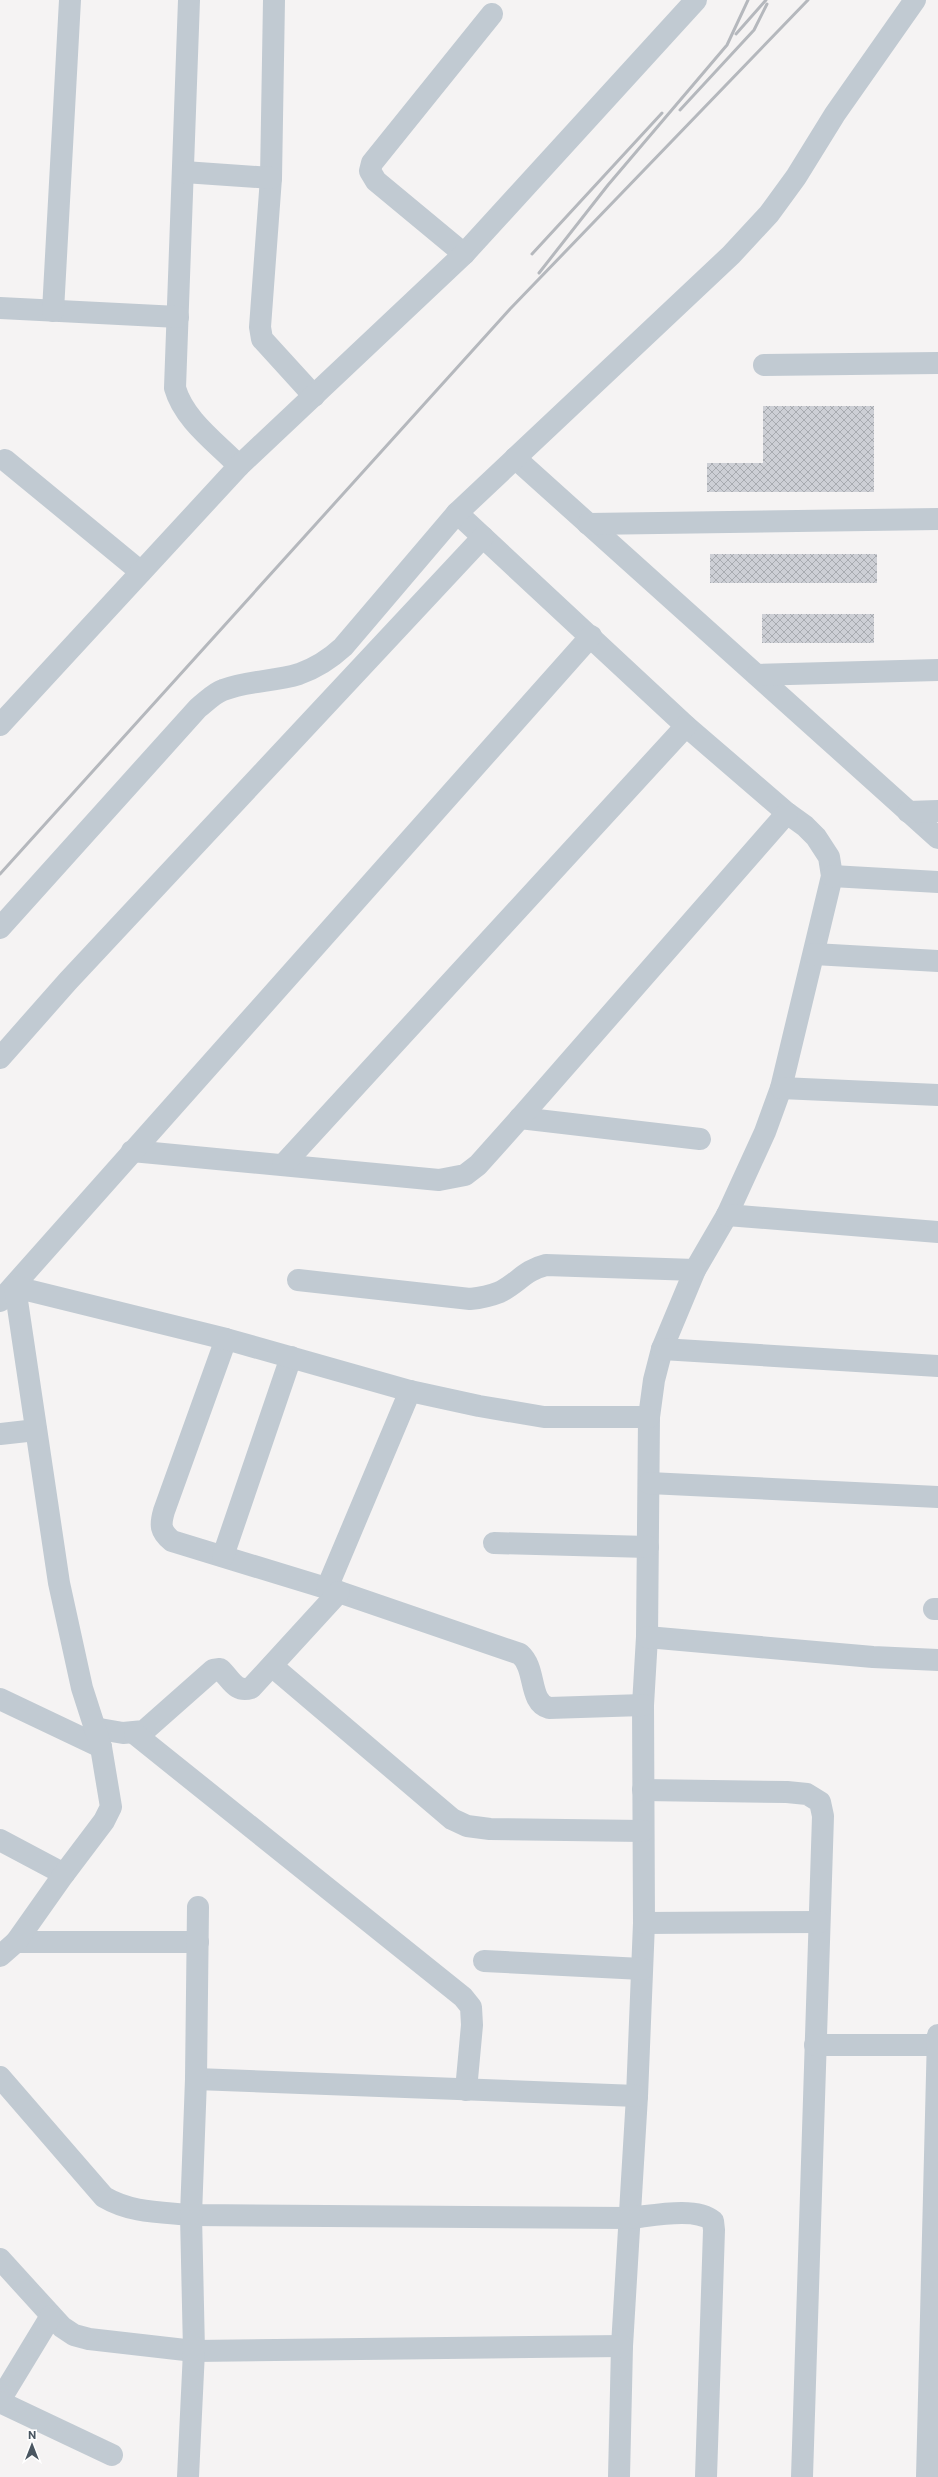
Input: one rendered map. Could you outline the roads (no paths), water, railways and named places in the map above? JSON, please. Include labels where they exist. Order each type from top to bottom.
[{"type":"street","points":[[53,311],[70,0]]},
{"type":"street","points":[[189,0],[184,172],[174,375],[175,388],[179,401],[188,414],[239,466]]},
{"type":"street","points":[[274,0],[271,178],[260,327],[262,339],[314,396]]},
{"type":"street","points":[[0,725],[239,466],[464,254],[696,0]]},
{"type":"street","points":[[0,928],[198,708],[221,690],[250,681],[297,674],[318,666],[333,656],[343,647],[457,513],[731,255],[769,214],[796,177],[835,114],[916,0]]},
{"type":"street","points":[[464,254],[376,181],[370,171],[372,163],[492,14]]},
{"type":"street","points":[[184,172],[271,178]]},
{"type":"street","points":[[0,308],[178,317]]},
{"type":"street","points":[[764,365],[938,363]]},
{"type":"street","points":[[515,458],[938,838]]},
{"type":"street","points":[[5,460],[141,572]]},
{"type":"street","points":[[457,513],[686,726],[787,813],[805,826],[816,837],[829,857],[832,876],[781,1088],[765,1132],[727,1215],[695,1270],[662,1349],[654,1380],[649,1417],[647,1637],[643,1705],[644,1923],[637,2096],[622,2346],[619,2477]]},
{"type":"street","points":[[588,524],[938,519]]},
{"type":"street","points":[[0,1058],[68,981],[483,537]]},
{"type":"street","points":[[7,1294],[132,1151],[591,636]]},
{"type":"street","points":[[757,675],[938,670]]},
{"type":"street","points":[[283,1165],[686,726]]},
{"type":"street","points":[[908,812],[938,811]]},
{"type":"street","points":[[132,1151],[439,1180],[453,1179],[465,1175],[478,1165],[520,1118],[787,813]]},
{"type":"street","points":[[832,876],[938,882]]},
{"type":"street","points":[[814,954],[938,961]]},
{"type":"street","points":[[781,1088],[938,1095]]},
{"type":"street","points":[[520,1118],[700,1139]]},
{"type":"street","points":[[727,1215],[938,1232]]},
{"type":"street","points":[[298,1280],[470,1299],[486,1297],[502,1291],[532,1268],[546,1265],[695,1270]]},
{"type":"street","points":[[7,1294],[226,1339],[410,1391],[544,1417],[649,1417]]},
{"type":"street","points":[[0,1956],[16,1942],[104,1821],[111,1807],[110,1791],[79,1675],[59,1583],[36,1430],[7,1294]]},
{"type":"street","points":[[226,1339],[160,1524],[164,1534],[172,1541],[333,1590],[520,1654],[530,1665],[537,1701],[542,1706],[549,1708],[643,1705]]},
{"type":"street","points":[[662,1349],[938,1366]]},
{"type":"street","points":[[223,1556],[291,1357]]},
{"type":"street","points":[[0,1699],[97,1738],[135,1734],[152,1726],[212,1670],[220,1669],[237,1688],[244,1690],[256,1684],[333,1590],[410,1391]]},
{"type":"street","points":[[0,1434],[36,1430]]},
{"type":"street","points":[[649,1483],[938,1497]]},
{"type":"street","points":[[494,1544],[648,1547]]},
{"type":"street","points":[[647,1637],[873,1658],[938,1660]]},
{"type":"street","points":[[272,1666],[452,1819],[467,1826],[490,1829],[643,1831]]},
{"type":"street","points":[[135,1734],[463,1997],[471,2008],[472,2025],[466,2090]]},
{"type":"street","points":[[643,1790],[794,1793],[807,1794],[820,1802],[823,1816],[802,2477]]},
{"type":"street","points":[[0,1840],[64,1874]]},
{"type":"street","points":[[188,2477],[194,2351],[191,2215],[196,2079],[198,1906]]},
{"type":"street","points":[[644,1923],[819,1922]]},
{"type":"street","points":[[16,1942],[198,1942]]},
{"type":"street","points":[[484,1961],[642,1969]]},
{"type":"street","points":[[927,2477],[938,2035]]},
{"type":"street","points":[[815,2045],[938,2045]]},
{"type":"street","points":[[0,2077],[104,2197],[118,2206],[134,2210],[191,2215],[629,2218],[695,2213],[706,2215],[713,2221],[714,2230],[706,2477]]},
{"type":"street","points":[[196,2079],[637,2096]]},
{"type":"street","points":[[0,2259],[51,2316],[74,2335],[194,2351],[622,2346]]},
{"type":"street","points":[[51,2316],[0,2401],[112,2455]]},
{"type":"railway","points":[[539,273],[608,185],[727,45],[748,0]]},
{"type":"railway","points":[[736,34],[766,0]]},
{"type":"railway","points":[[0,874],[510,309],[808,0]]},
{"type":"railway","points":[[680,110],[754,30],[767,4]]},
{"type":"railway","points":[[532,254],[662,113]]}]
